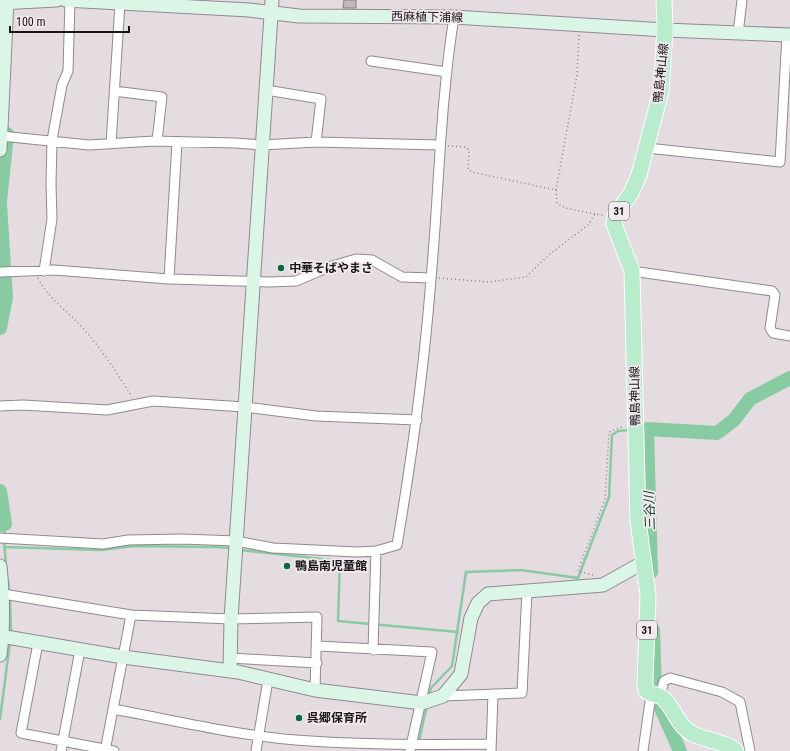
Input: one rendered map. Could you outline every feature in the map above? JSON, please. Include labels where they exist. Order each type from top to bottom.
[{"type":"main road","name":"鴨島神山線","points":[[664,0],[665,30],[661,91],[639,175],[631,193],[615,216],[614,224],[632,271],[638,521],[648,595],[645,682],[646,691],[656,696],[684,728],[693,734],[730,746],[736,751]]},
{"type":"street","points":[[57,0],[8,2],[3,140],[52,140],[89,145],[157,141],[262,145],[316,142],[440,145]]},
{"type":"street","name":"西麻植下浦線","points":[[65,0],[120,3],[137,2],[249,10],[299,16],[454,17],[738,34],[789,35]]},
{"type":"street","points":[[44,271],[52,219],[52,140],[62,85],[68,71],[70,0]]},
{"type":"street","points":[[230,664],[231,619],[272,0]]},
{"type":"street","points":[[738,34],[742,0]]},
{"type":"street","points":[[111,144],[120,3]]},
{"type":"street","points":[[0,538],[103,544],[136,540],[182,539],[236,548],[376,551],[397,545],[417,420],[431,278],[446,72],[454,17]]},
{"type":"street","points":[[647,148],[780,162],[789,35]]},
{"type":"street","points":[[371,61],[446,72]]},
{"type":"street","points":[[114,90],[162,97],[157,141]]},
{"type":"street","points":[[266,90],[321,99],[316,142]]},
{"type":"street","points":[[169,278],[177,142]]},
{"type":"street","points":[[3,272],[44,271],[169,278],[296,281],[329,267],[356,259],[372,260],[402,276],[431,278]]},
{"type":"street","points":[[632,271],[772,291],[775,295],[770,328],[773,333],[790,336]]},
{"type":"street","points":[[0,406],[23,405],[107,410],[135,403],[153,401],[245,407],[316,416],[417,420]]},
{"type":"street","points":[[372,650],[376,551]]},
{"type":"street","points":[[410,748],[433,700],[461,674],[471,618],[478,603],[488,594],[603,585],[644,562]]},
{"type":"street","points":[[0,566],[5,636],[0,655]]},
{"type":"street","points":[[230,664],[268,680],[315,690],[433,700],[493,694],[522,693],[527,591]]},
{"type":"street","points":[[3,594],[17,595],[131,615],[231,619],[317,617],[318,646],[315,690]]},
{"type":"street","points":[[38,643],[21,733],[62,747],[108,750],[113,709],[131,615]]},
{"type":"street","points":[[5,636],[123,657],[230,664],[317,664]]},
{"type":"street","points":[[318,646],[432,652],[433,700]]},
{"type":"street","points":[[62,747],[80,650]]},
{"type":"street","points":[[643,751],[656,696],[662,688],[664,681],[670,678],[722,692],[740,702],[750,751]]},
{"type":"street","points":[[256,751],[268,680]]},
{"type":"street","points":[[113,709],[295,740],[410,748],[422,745],[490,747],[493,694]]},
{"type":"path","points":[[580,24],[577,75],[556,190],[557,203],[565,208],[615,216]]},
{"type":"path","points":[[440,145],[466,148],[469,150],[468,170],[472,172],[556,190]]},
{"type":"path","points":[[431,278],[489,282],[526,277],[550,254],[588,225],[595,214]]},
{"type":"path","points":[[34,272],[43,288],[58,305],[78,323],[98,346],[135,403]]},
{"type":"path","points":[[586,573],[578,571],[606,499],[609,432],[636,427]]},
{"type":"building","points":[[344,0],[356,0],[356,8],[343,8]]},
{"type":"waterway","points":[[0,201],[7,134]]},
{"type":"waterway","points":[[0,204],[6,297],[0,328]]},
{"type":"waterway","name":"三谷川","points":[[651,572],[647,429],[717,433],[734,420],[750,399],[790,378]]},
{"type":"waterway","points":[[429,697],[431,688],[452,666],[466,572],[521,570],[578,578],[609,497],[612,435],[618,431],[630,430]]},
{"type":"waterway","points":[[0,491],[5,524],[0,525]]},
{"type":"waterway","points":[[4,536],[5,524]]},
{"type":"waterway","points":[[4,540],[6,565]]},
{"type":"waterway","points":[[4,547],[101,550],[134,546],[231,548]]},
{"type":"waterway","points":[[240,550],[340,561],[338,621],[458,632]]},
{"type":"waterway","points":[[8,580],[9,593]]},
{"type":"waterway","points":[[10,598],[11,633]]},
{"type":"waterway","name":"三谷川","points":[[653,630],[655,692],[680,751]]},
{"type":"waterway","points":[[0,719],[10,642]]},
{"type":"waterway","points":[[419,741],[427,705]]},
{"type":"place","name":"中華そばやまさ","points":[[281,268]]},
{"type":"place","name":"鴨島南児童館","points":[[287,566]]},
{"type":"place","name":"呉郷保育所","points":[[299,718]]}]
